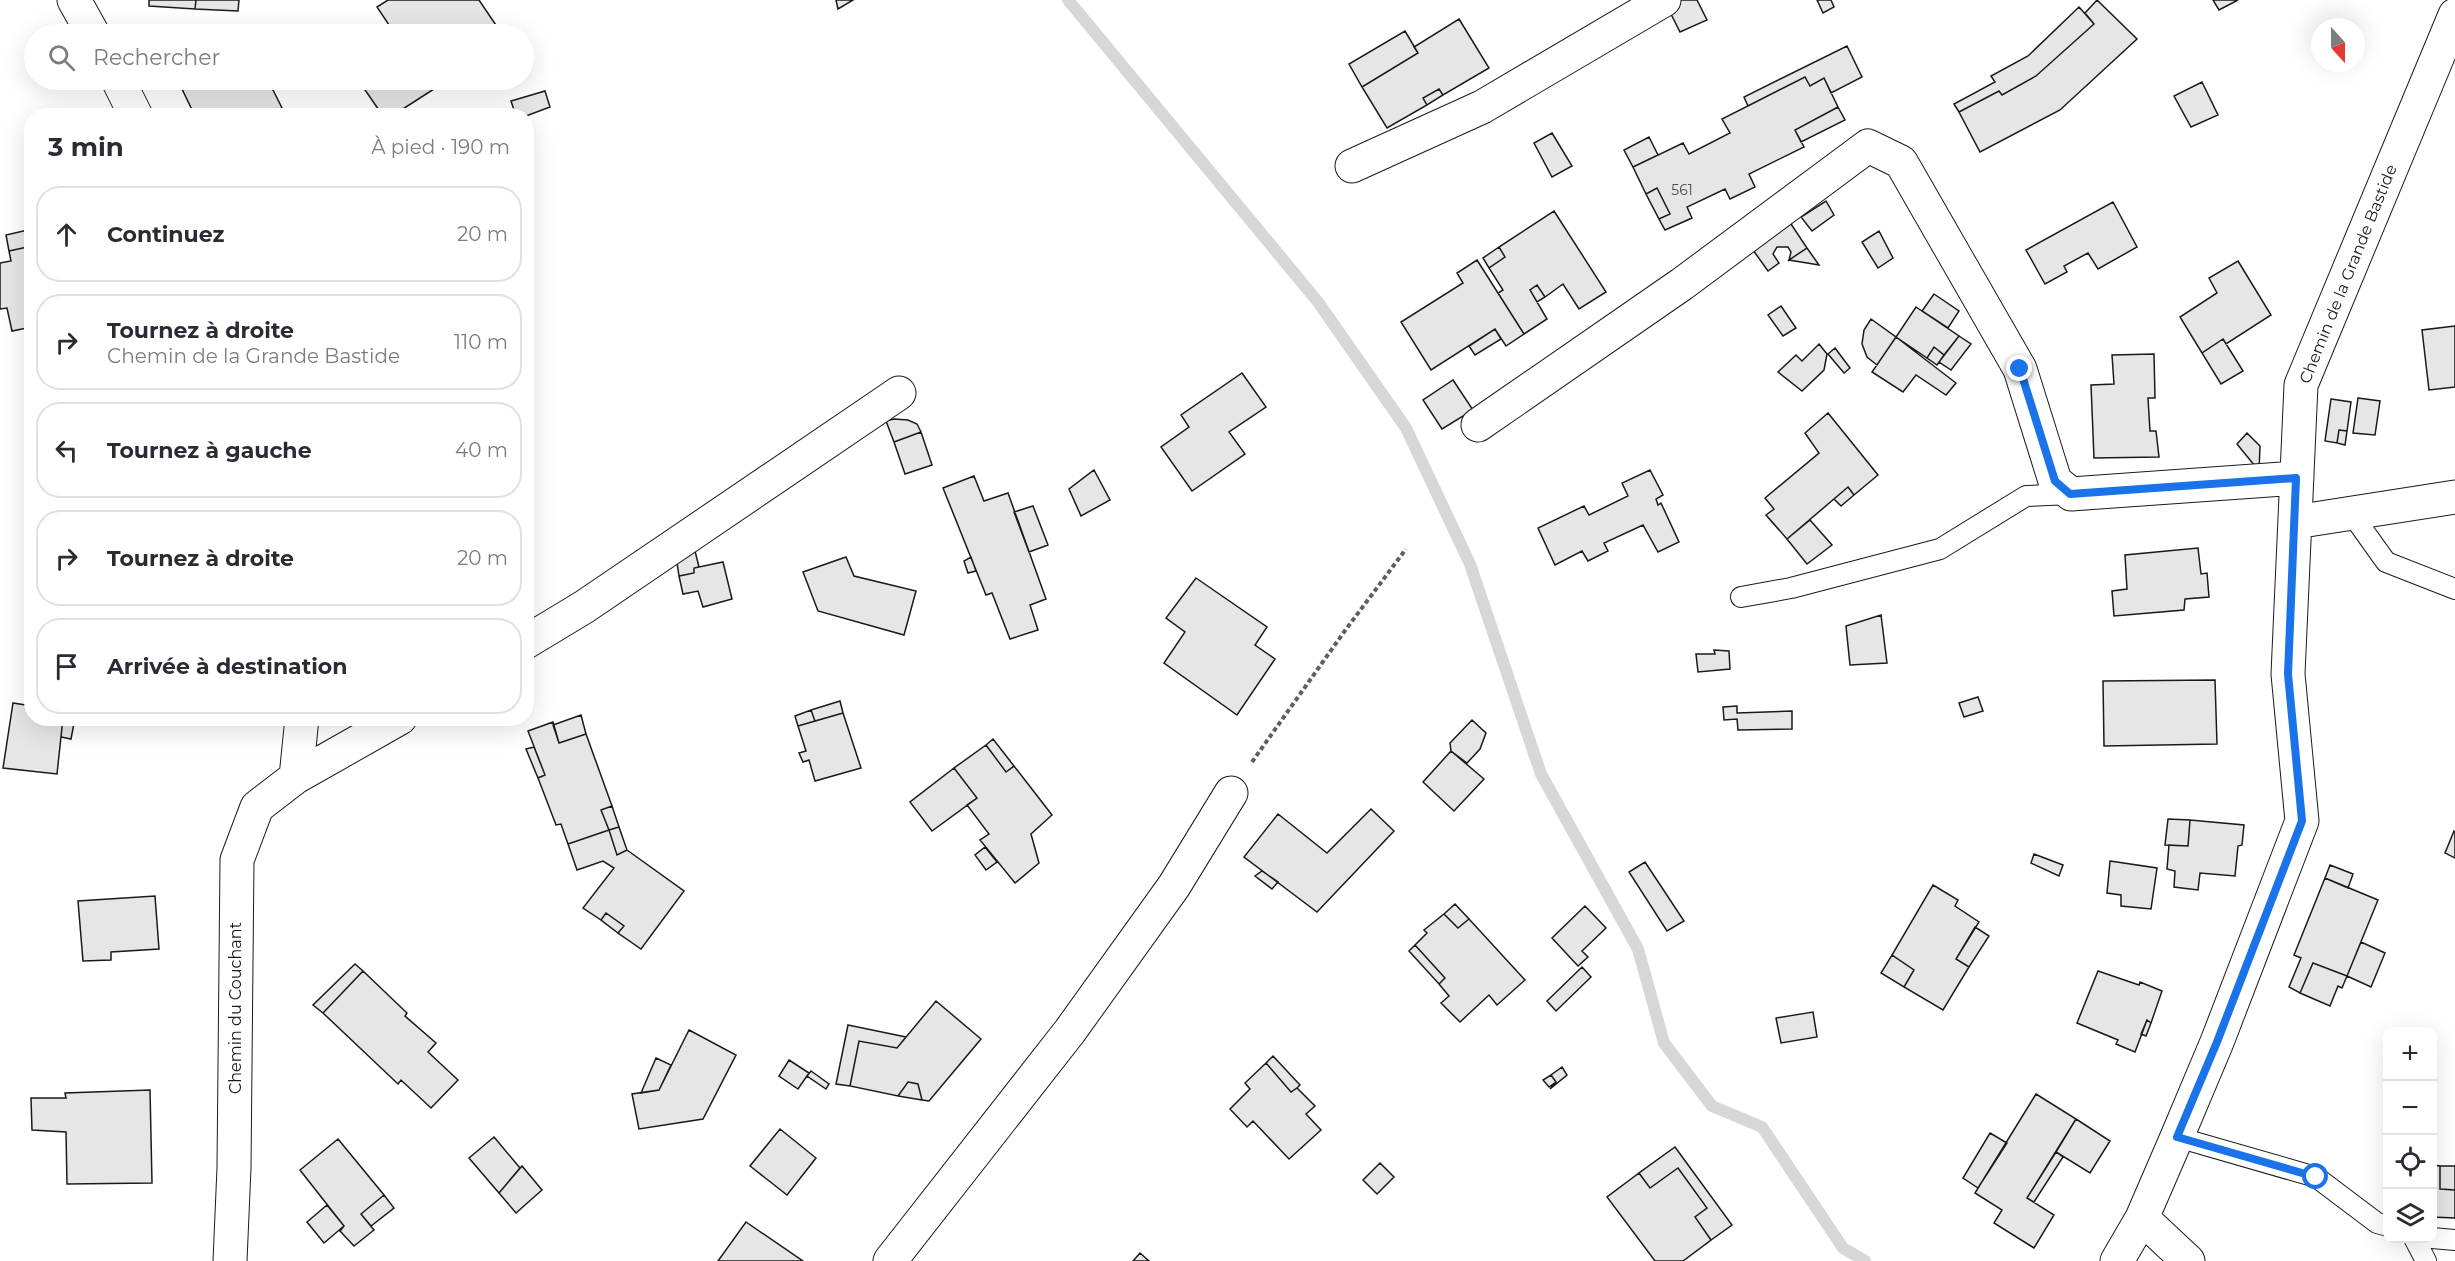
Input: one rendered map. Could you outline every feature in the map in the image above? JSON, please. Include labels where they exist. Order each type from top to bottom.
[{"type":"street","points":[[74,0],[87,24]]},
{"type":"street","points":[[1352,166],[1482,107],[1664,0]]},
{"type":"street","name":"Chemin de la Grande Bastide","points":[[2117,1261],[2142,1218],[2217,1042],[2302,821],[2288,674],[2301,385],[2455,15]]},
{"type":"street","points":[[123,90],[132,108]]},
{"type":"street","points":[[1478,425],[1682,284],[1868,146],[1901,162],[2020,369],[2055,481],[2070,494],[2296,478]]},
{"type":"street","points":[[534,637],[584,607],[899,393]]},
{"type":"street","points":[[2295,522],[2455,497]]},
{"type":"street","points":[[296,777],[301,726]]},
{"type":"street","name":"Chemin du Couchant","points":[[230,1261],[234,1168],[237,860],[257,807],[296,777],[386,726]]},
{"type":"street","points":[[890,1261],[1070,1031],[1174,886],[1231,793]]},
{"type":"street","points":[[2142,1218],[2188,1261]]},
{"type":"lane","points":[[1741,597],[1791,588],[1940,549],[2026,496],[2070,494]]},
{"type":"lane","points":[[2351,513],[2386,562],[2455,589]]},
{"type":"lane","points":[[2177,1137],[2316,1177],[2377,1223],[2383,1225]]},
{"type":"lane","points":[[2437,1238],[2455,1240]]},
{"type":"lane","points":[[2416,1243],[2426,1261]]},
{"type":"path","points":[[1231,793],[1344,632],[1406,549]]},
{"type":"building","points":[[149,0],[196,0],[195,9],[149,6]]},
{"type":"building","points":[[196,0],[239,0],[238,11],[195,9]]},
{"type":"building","points":[[388,0],[479,0],[495,24],[388,24],[377,7]]},
{"type":"building","points":[[836,0],[853,0],[838,9]]},
{"type":"building","points":[[1681,0],[1697,0],[1707,20],[1680,32],[1668,8]]},
{"type":"building","points":[[1817,0],[1831,0],[1834,7],[1823,13]]},
{"type":"building","points":[[2097,0],[2137,39],[2060,110],[1980,152],[1959,112],[1999,91],[2002,95],[2036,76],[2094,24],[2085,13]]},
{"type":"building","points":[[2213,0],[2238,0],[2219,10]]},
{"type":"building","points":[[2079,7],[2094,24],[2036,76],[2002,95],[1999,91],[1959,112],[1954,104],[1995,82],[1991,76],[2028,56]]},
{"type":"building","points":[[1459,19],[1489,68],[1443,95],[1439,89],[1423,98],[1427,105],[1387,128],[1362,87],[1418,53],[1414,47]]},
{"type":"building","points":[[1405,31],[1418,53],[1362,87],[1349,64]]},
{"type":"building","points":[[1847,46],[1862,77],[1831,93],[1824,78],[1810,86],[1805,77],[1748,106],[1744,97]]},
{"type":"building","points":[[1805,77],[1810,86],[1824,78],[1838,107],[1795,130],[1804,147],[1749,174],[1755,187],[1730,199],[1725,189],[1687,207],[1692,218],[1665,230],[1659,219],[1670,214],[1657,188],[1646,194],[1633,167],[1683,143],[1689,154],[1730,133],[1722,119]]},
{"type":"building","points":[[2202,82],[2218,115],[2191,127],[2174,96]]},
{"type":"building","points":[[1439,89],[1443,95],[1427,105],[1423,98]]},
{"type":"building","points":[[182,90],[273,90],[282,108],[191,108]]},
{"type":"building","points":[[365,90],[432,90],[404,108],[377,108]]},
{"type":"building","points":[[545,91],[550,107],[534,113],[534,108],[513,108],[511,101]]},
{"type":"building","points":[[1838,107],[1845,120],[1801,142],[1795,130]]},
{"type":"building","points":[[1552,133],[1572,166],[1552,177],[1534,143]]},
{"type":"building","points":[[1649,137],[1658,155],[1633,167],[1624,150]]},
{"type":"building","points":[[1657,188],[1670,214],[1659,219],[1646,194]]},
{"type":"building","points":[[1826,201],[1834,215],[1812,231],[1801,217]]},
{"type":"building","points":[[2113,202],[2137,247],[2098,269],[2088,253],[2064,266],[2067,272],[2045,284],[2026,250]]},
{"type":"building","points":[[1554,211],[1606,292],[1579,309],[1563,284],[1545,297],[1537,285],[1530,290],[1547,319],[1524,334],[1498,293],[1503,290],[1489,268],[1505,257],[1499,247]]},
{"type":"building","points":[[1791,224],[1807,248],[1789,260],[1791,252],[1788,247],[1777,247],[1773,254],[1779,263],[1768,271],[1753,250]]},
{"type":"building","points":[[24,231],[24,248],[9,251],[6,235]]},
{"type":"building","points":[[1879,231],[1893,258],[1878,268],[1862,242]]},
{"type":"building","points":[[1499,247],[1505,257],[1489,268],[1483,258]]},
{"type":"building","points":[[24,248],[24,329],[12,331],[7,308],[0,309],[0,263],[11,261],[9,251]]},
{"type":"building","points":[[1807,248],[1819,265],[1789,260]]},
{"type":"building","points":[[1477,260],[1524,334],[1506,346],[1495,329],[1431,370],[1401,322],[1463,283],[1457,273]]},
{"type":"building","points":[[2238,261],[2271,315],[2226,344],[2223,339],[2202,353],[2180,317],[2217,293],[2209,278]]},
{"type":"building","points":[[1537,285],[1545,297],[1537,302],[1530,290]]},
{"type":"building","points":[[1934,294],[1959,311],[1948,328],[1922,311]]},
{"type":"building","points":[[1781,306],[1796,328],[1783,336],[1768,315]]},
{"type":"building","points":[[1916,307],[1959,336],[1944,355],[1934,347],[1927,358],[1896,337]]},
{"type":"building","points":[[1871,319],[1896,337],[1877,365],[1867,357],[1862,344],[1864,330]]},
{"type":"building","points":[[2455,326],[2455,387],[2429,390],[2422,330]]},
{"type":"building","points":[[1495,329],[1501,339],[1475,355],[1469,346]]},
{"type":"building","points":[[1959,336],[1971,344],[1951,370],[1939,362]]},
{"type":"building","points":[[1896,337],[1956,383],[1946,395],[1916,375],[1903,392],[1872,372]]},
{"type":"building","points":[[2223,339],[2243,371],[2221,384],[2202,353]]},
{"type":"building","points":[[1819,344],[1827,354],[1824,370],[1802,391],[1778,372],[1796,355],[1802,361]]},
{"type":"building","points":[[1934,347],[1944,355],[1937,365],[1927,358]]},
{"type":"building","points":[[1835,348],[1850,368],[1844,373],[1828,354]]},
{"type":"building","points":[[2154,354],[2155,398],[2148,398],[2150,431],[2156,431],[2159,457],[2094,458],[2091,385],[2114,384],[2112,355]]},
{"type":"building","points":[[1242,373],[1266,407],[1229,432],[1245,454],[1192,491],[1161,447],[1189,427],[1181,415]]},
{"type":"building","points":[[1453,380],[1473,410],[1442,429],[1423,400]]},
{"type":"building","points":[[2358,398],[2380,401],[2375,435],[2353,433]]},
{"type":"building","points":[[2331,399],[2351,402],[2347,431],[2339,430],[2337,443],[2325,441]]},
{"type":"building","points":[[1828,413],[1878,475],[1854,495],[1848,487],[1787,539],[1766,515],[1774,509],[1765,498],[1819,453],[1805,433]]},
{"type":"building","points":[[908,420],[917,424],[921,432],[894,442],[886,421]]},
{"type":"building","points":[[2339,430],[2347,431],[2345,445],[2337,443]]},
{"type":"building","points":[[921,432],[932,465],[905,474],[894,442]]},
{"type":"building","points":[[2247,433],[2260,446],[2259,471],[2237,444]]},
{"type":"building","points":[[1094,470],[1110,500],[1081,516],[1069,489]]},
{"type":"building","points":[[1650,470],[1663,495],[1656,499],[1658,505],[1661,503],[1679,542],[1658,552],[1643,525],[1604,543],[1608,551],[1588,561],[1582,551],[1555,565],[1538,528],[1584,506],[1589,515],[1628,496],[1622,483]]},
{"type":"building","points":[[974,476],[984,501],[1008,493],[1046,599],[1030,605],[1038,630],[1010,639],[992,593],[986,595],[943,488]]},
{"type":"building","points":[[1848,487],[1854,495],[1841,506],[1834,499]]},
{"type":"building","points":[[1033,506],[1048,545],[1029,552],[1014,512]]},
{"type":"building","points":[[1810,520],[1832,545],[1807,564],[1787,539]]},
{"type":"building","points":[[2198,548],[2201,574],[2207,573],[2209,597],[2185,599],[2184,610],[2114,616],[2112,591],[2127,589],[2125,555]]},
{"type":"building","points":[[695,551],[699,567],[694,568],[694,573],[679,576],[676,556]]},
{"type":"building","points":[[846,557],[854,576],[916,591],[904,635],[818,611],[803,572]]},
{"type":"building","points":[[971,557],[976,571],[968,573],[964,561]]},
{"type":"building","points":[[723,562],[732,599],[703,607],[698,591],[683,594],[679,576],[694,573],[694,568]]},
{"type":"building","points":[[1196,578],[1267,627],[1255,645],[1275,659],[1237,715],[1164,663],[1185,632],[1166,618]]},
{"type":"building","points":[[1881,615],[1887,663],[1850,665],[1846,626]]},
{"type":"building","points":[[1714,650],[1729,651],[1730,669],[1698,672],[1696,654],[1715,654]]},
{"type":"building","points":[[2215,680],[2217,744],[2104,746],[2103,681]]},
{"type":"building","points":[[1978,697],[1983,711],[1964,717],[1959,703]]},
{"type":"building","points":[[840,701],[843,713],[815,721],[811,710]]},
{"type":"building","points":[[13,703],[24,705],[24,726],[62,726],[57,774],[3,768]]},
{"type":"building","points":[[1737,706],[1737,713],[1792,711],[1792,729],[1738,730],[1737,719],[1724,720],[1723,707]]},
{"type":"building","points":[[811,710],[815,721],[798,726],[795,716]]},
{"type":"building","points":[[843,713],[861,768],[815,781],[809,760],[803,762],[799,753],[806,751],[798,726]]},
{"type":"building","points":[[581,715],[586,734],[559,743],[553,725]]},
{"type":"building","points":[[1472,720],[1486,733],[1480,749],[1467,763],[1451,751],[1450,743]]},
{"type":"building","points":[[553,722],[559,743],[586,734],[612,806],[601,810],[609,830],[568,844],[561,824],[556,825],[538,778],[545,775],[528,731]]},
{"type":"building","points":[[62,726],[73,726],[71,739],[61,737]]},
{"type":"building","points":[[993,739],[1014,766],[1006,772],[986,745]]},
{"type":"building","points":[[986,745],[1006,772],[1014,766],[1052,815],[1031,834],[1039,863],[1015,883],[980,840],[989,834],[967,805],[977,798],[954,768]]},
{"type":"building","points":[[534,747],[545,775],[538,778],[526,749]]},
{"type":"building","points":[[1451,751],[1484,779],[1454,811],[1423,782]]},
{"type":"building","points":[[954,768],[977,798],[932,831],[910,802]]},
{"type":"building","points":[[612,806],[619,827],[609,830],[601,810]]},
{"type":"building","points":[[1371,809],[1394,831],[1317,912],[1244,857],[1278,814],[1327,853]]},
{"type":"building","points":[[2168,819],[2190,820],[2188,846],[2165,845]]},
{"type":"building","points":[[2190,820],[2244,825],[2242,845],[2238,846],[2235,876],[2200,873],[2198,890],[2174,887],[2175,871],[2167,869],[2169,845],[2188,846]]},
{"type":"building","points":[[619,827],[627,850],[617,855],[609,830]]},
{"type":"building","points":[[609,830],[617,855],[627,850],[684,891],[641,949],[618,933],[624,926],[606,913],[601,920],[583,908],[614,868],[603,861],[577,870],[568,844]]},
{"type":"building","points":[[2455,832],[2455,858],[2445,853]]},
{"type":"building","points":[[985,847],[997,862],[986,870],[975,855]]},
{"type":"building","points":[[2034,854],[2063,865],[2059,876],[2031,863]]},
{"type":"building","points":[[2110,861],[2157,868],[2151,909],[2121,906],[2121,895],[2107,893]]},
{"type":"building","points":[[1645,862],[1684,921],[1667,931],[1629,872]]},
{"type":"building","points":[[2330,865],[2353,874],[2348,888],[2325,878]]},
{"type":"building","points":[[1262,871],[1278,882],[1272,889],[1255,876]]},
{"type":"building","points":[[2325,878],[2378,900],[2347,976],[2313,963],[2300,993],[2289,987],[2301,958],[2294,955]]},
{"type":"building","points":[[1933,885],[1958,900],[1955,906],[1979,922],[1956,959],[1969,967],[1943,1010],[1904,987],[1914,970],[1892,955]]},
{"type":"building","points":[[155,896],[159,949],[111,952],[111,960],[83,961],[78,901]]},
{"type":"building","points":[[1455,904],[1469,919],[1458,928],[1444,914]]},
{"type":"building","points":[[1585,906],[1606,928],[1582,951],[1588,957],[1578,966],[1552,938]]},
{"type":"building","points":[[606,913],[624,926],[618,933],[601,920]]},
{"type":"building","points":[[1444,914],[1458,928],[1469,919],[1525,980],[1497,1005],[1489,995],[1460,1022],[1441,1003],[1449,996],[1439,984],[1445,978],[1415,945],[1427,933],[1424,930]]},
{"type":"building","points":[[1975,927],[1989,936],[1969,967],[1956,959]]},
{"type":"building","points":[[2361,942],[2385,953],[2371,987],[2347,976]]},
{"type":"building","points":[[1415,945],[1445,978],[1439,984],[1409,951]]},
{"type":"building","points":[[1892,955],[1914,970],[1904,987],[1881,973]]},
{"type":"building","points":[[2313,963],[2347,976],[2342,988],[2338,986],[2330,1006],[2300,993]]},
{"type":"building","points":[[355,964],[363,971],[323,1013],[313,1005]]},
{"type":"building","points":[[1582,967],[1591,977],[1556,1011],[1547,1001]]},
{"type":"building","points":[[363,971],[407,1013],[405,1016],[436,1043],[428,1052],[458,1080],[431,1108],[401,1080],[398,1084],[323,1013]]},
{"type":"building","points":[[2098,971],[2139,985],[2140,982],[2162,991],[2151,1023],[2147,1020],[2135,1052],[2116,1044],[2118,1040],[2077,1023]]},
{"type":"building","points":[[936,1001],[981,1039],[929,1101],[922,1100],[918,1084],[908,1082],[898,1096],[850,1086],[859,1041],[897,1048]]},
{"type":"building","points":[[1813,1012],[1817,1037],[1781,1043],[1776,1018]]},
{"type":"building","points":[[2147,1020],[2151,1023],[2146,1036],[2141,1034]]},
{"type":"building","points":[[848,1025],[906,1037],[897,1048],[859,1041],[850,1086],[836,1084]]},
{"type":"building","points":[[689,1030],[736,1055],[703,1119],[639,1129],[632,1094],[659,1090]]},
{"type":"building","points":[[1273,1056],[1300,1085],[1291,1092],[1266,1063]]},
{"type":"building","points":[[656,1058],[671,1065],[659,1090],[641,1093]]},
{"type":"building","points":[[789,1060],[809,1073],[798,1089],[779,1076]]},
{"type":"building","points":[[1266,1063],[1291,1092],[1297,1088],[1315,1106],[1306,1114],[1321,1130],[1289,1159],[1253,1121],[1247,1127],[1230,1109],[1250,1089],[1245,1083]]},
{"type":"building","points":[[1562,1067],[1567,1075],[1550,1089],[1556,1082],[1551,1075]]},
{"type":"building","points":[[811,1071],[829,1084],[826,1089],[807,1076]]},
{"type":"building","points":[[1551,1075],[1556,1082],[1549,1087],[1543,1080]]},
{"type":"building","points":[[908,1082],[918,1084],[922,1100],[898,1096]]},
{"type":"building","points":[[150,1090],[152,1183],[67,1184],[66,1132],[32,1130],[31,1098],[66,1098],[65,1093]]},
{"type":"building","points":[[2036,1094],[2076,1119],[2027,1198],[2054,1215],[2034,1248],[1994,1223],[2002,1210],[1975,1193]]},
{"type":"building","points":[[2076,1119],[2110,1141],[2090,1173],[2056,1152]]},
{"type":"building","points":[[780,1129],[816,1158],[787,1195],[750,1166]]},
{"type":"building","points":[[1990,1133],[2007,1143],[1978,1188],[1963,1178]]},
{"type":"building","points":[[494,1137],[520,1168],[499,1193],[469,1158]]},
{"type":"building","points":[[338,1139],[384,1195],[361,1214],[374,1230],[354,1246],[340,1231],[344,1226],[300,1170]]},
{"type":"building","points":[[1675,1147],[1732,1225],[1711,1240],[1695,1217],[1707,1208],[1678,1168],[1650,1188],[1639,1173]]},
{"type":"building","points":[[2056,1152],[2063,1157],[2034,1202],[2027,1198]]},
{"type":"building","points":[[1380,1163],[1394,1177],[1377,1194],[1363,1180]]},
{"type":"building","points":[[522,1166],[542,1190],[516,1213],[499,1193]]},
{"type":"building","points":[[2437,1166],[2440,1166],[2440,1189],[2455,1190],[2455,1218],[2437,1217]]},
{"type":"building","points":[[2440,1166],[2455,1166],[2455,1190],[2440,1189]]},
{"type":"building","points":[[1678,1168],[1707,1208],[1695,1217],[1711,1240],[1683,1261],[1655,1261],[1607,1197],[1639,1173],[1650,1188]]},
{"type":"building","points":[[384,1195],[394,1208],[371,1226],[361,1214]]},
{"type":"building","points":[[327,1205],[344,1226],[324,1243],[307,1222]]},
{"type":"building","points":[[746,1222],[803,1261],[718,1261]]},
{"type":"building","points":[[1140,1253],[1149,1261],[1133,1261]]},
{"type":"waterway","points":[[1068,0],[1318,302],[1406,428],[1470,564],[1541,774],[1638,949],[1664,1043],[1712,1106],[1762,1127],[1843,1248],[1865,1261]]},
{"type":"route","points":[[2020,369],[2055,481],[2070,494],[2296,478],[2288,674],[2302,821],[2217,1042],[2177,1137],[2316,1177]]}]
